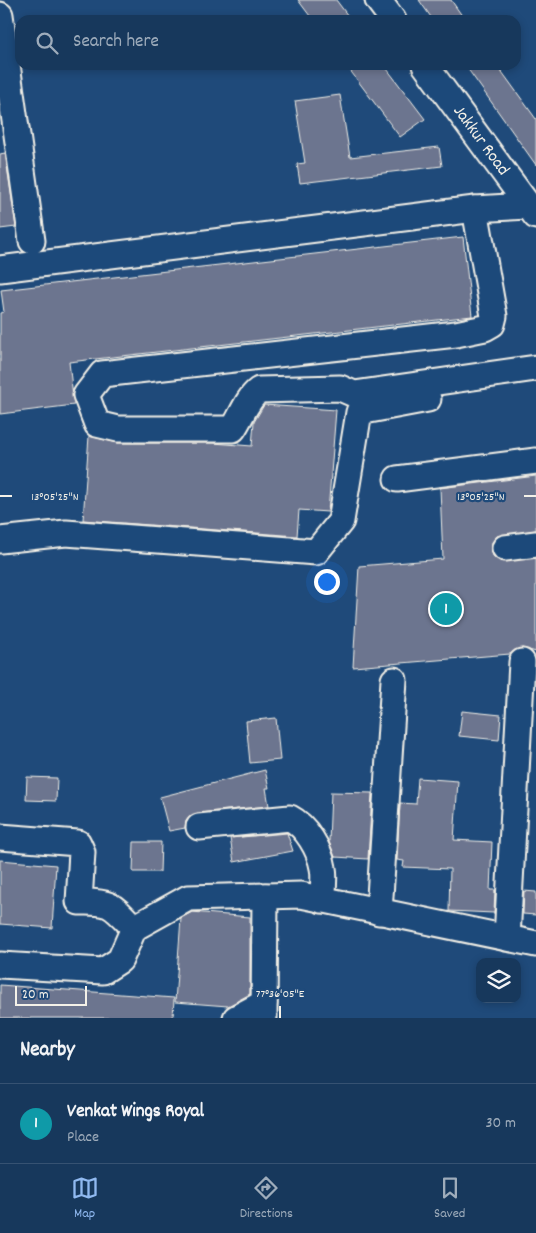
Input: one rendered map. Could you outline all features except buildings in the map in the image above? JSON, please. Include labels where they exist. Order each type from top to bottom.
[{"type":"street","points":[[378,0],[388,15]]},
{"type":"street","points":[[0,15],[32,241]]},
{"type":"street","name":"Jakkur Road","points":[[429,70],[532,211]]},
{"type":"street","points":[[475,210],[494,316],[492,324],[485,328],[456,334],[102,374],[86,394],[97,424],[118,430],[233,429],[242,417],[249,397],[259,390],[340,388],[354,394],[536,368]]},
{"type":"street","points":[[0,269],[475,210],[532,211]]},
{"type":"street","points":[[0,540],[66,533],[316,552],[341,521],[359,412],[536,377]]},
{"type":"street","points":[[397,479],[536,461]]},
{"type":"street","points":[[505,548],[536,544]]},
{"type":"street","points":[[507,938],[522,662]]},
{"type":"street","points":[[380,912],[394,680]]},
{"type":"street","points":[[199,826],[290,818],[300,822],[315,847],[324,869],[311,897]]},
{"type":"street","points":[[0,837],[78,842],[82,852],[79,902],[97,902],[112,905],[134,928]]},
{"type":"street","points":[[236,1018],[264,1011],[265,896]]},
{"type":"street","points":[[0,965],[103,971],[120,960],[134,928],[188,898],[311,897],[536,944]]},
{"type":"place","name":"Venkat Wings Royal","points":[[446,609]]}]
